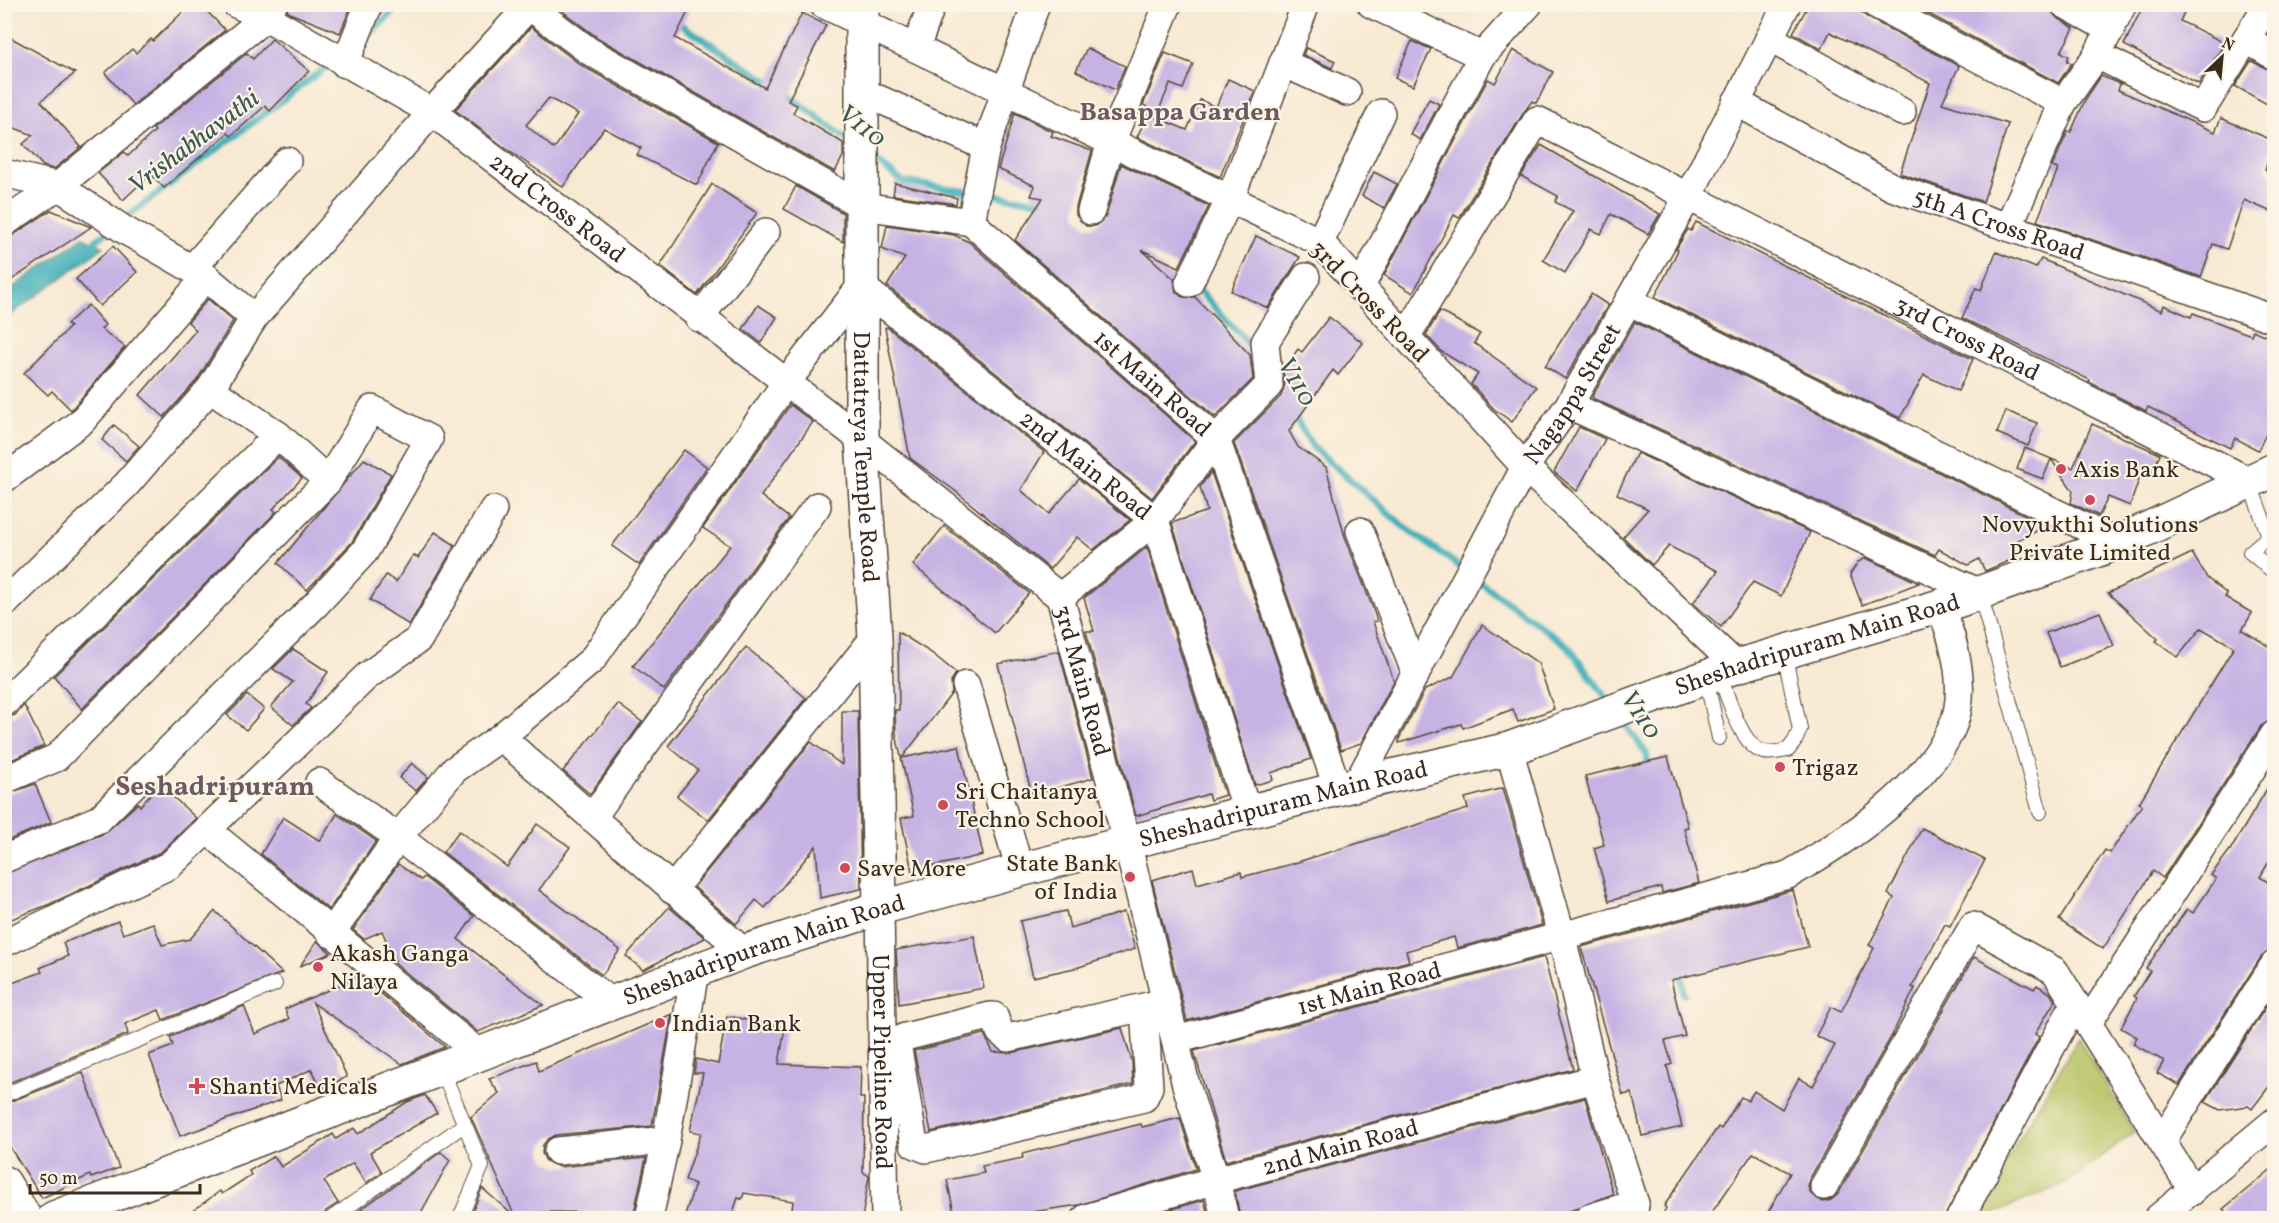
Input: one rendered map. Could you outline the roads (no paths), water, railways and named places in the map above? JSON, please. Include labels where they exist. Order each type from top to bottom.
[{"type":"street","name":"2nd Cross Road","points":[[236,4],[270,11],[346,63],[432,112],[785,384],[862,440]]},
{"type":"street","points":[[346,63],[369,4]]},
{"type":"street","name":"3rd Cross Road","points":[[823,4],[862,13],[916,48],[1320,242],[1525,466],[1721,672]]},
{"type":"street","points":[[916,48],[932,4]]},
{"type":"street","points":[[4,604],[126,485],[210,388],[254,318],[432,112],[530,5],[589,51],[863,206],[971,222],[986,147],[1036,4]]},
{"type":"street","points":[[1091,211],[1111,142],[1168,4]]},
{"type":"street","points":[[1189,283],[1230,199],[1306,4]]},
{"type":"street","points":[[1371,4],[1482,56]]},
{"type":"street","points":[[1360,288],[1482,56],[1529,4]]},
{"type":"street","name":"Nagappa Street","points":[[1348,786],[1416,674],[1525,466],[1569,405],[1630,302],[1688,197],[1787,4]]},
{"type":"street","points":[[1875,4],[2063,103]]},
{"type":"street","points":[[2064,4],[2110,30]]},
{"type":"street","points":[[2008,227],[2063,103],[2097,56],[2123,4]]},
{"type":"street","points":[[2097,56],[2203,108],[2268,4]]},
{"type":"street","points":[[4,223],[58,186],[270,11]]},
{"type":"street","name":"Dattatreya Temple Road","points":[[862,13],[862,440],[874,637],[880,908]]},
{"type":"street","points":[[1769,38],[1902,112]]},
{"type":"street","points":[[2246,39],[2274,56]]},
{"type":"street","points":[[1283,63],[1347,93]]},
{"type":"street","points":[[863,92],[986,147]]},
{"type":"street","name":"5th A Cross Road","points":[[1736,102],[1892,187],[2274,319]]},
{"type":"street","points":[[1320,242],[1381,113]]},
{"type":"street","name":"3rd Cross Road","points":[[1406,337],[1537,120],[1688,197],[2268,473]]},
{"type":"street","points":[[4,478],[82,421],[286,161]]},
{"type":"street","points":[[4,173],[58,186],[116,225],[199,273],[254,318]]},
{"type":"street","name":"1st Main Road","points":[[971,222],[1216,439],[1348,786]]},
{"type":"street","points":[[699,318],[766,232]]},
{"type":"street","points":[[1060,597],[1155,520],[1216,439],[1269,386],[1265,342],[1306,277]]},
{"type":"street","points":[[331,934],[398,837],[454,770],[501,737],[592,660],[785,384],[861,286]]},
{"type":"street","name":"2nd Main Road","points":[[861,286],[1155,520],[1247,811]]},
{"type":"street","points":[[1630,302],[2117,543]]},
{"type":"street","points":[[210,388],[278,435],[328,481]]},
{"type":"street","points":[[1569,405],[1980,593]]},
{"type":"street","points":[[4,780],[56,758],[328,481],[372,409],[429,439],[365,551],[315,605],[99,819],[4,859]]},
{"type":"street","points":[[4,703],[278,435]]},
{"type":"street","name":"3rd Main Road","points":[[862,440],[1060,597],[1127,842],[1155,1005],[1176,1040],[1186,1085],[1216,1180],[1225,1218]]},
{"type":"street","name":"Sheshadripuram Main Road","points":[[54,1218],[744,952],[880,908],[1020,870],[1348,786],[1509,749],[1721,672],[1980,593],[2117,543],[2268,473]]},
{"type":"street","points":[[592,818],[817,506]]},
{"type":"street","points":[[4,943],[170,865],[367,676],[419,639],[493,510]]},
{"type":"street","points":[[1360,531],[1416,674]]},
{"type":"street","name":"1st Main Road","points":[[1176,1040],[1788,875],[1830,850],[1889,803],[1928,766],[1952,729],[1958,704],[1959,677],[1946,621],[1938,605]]},
{"type":"street","points":[[672,890],[874,637]]},
{"type":"street","points":[[966,685],[1020,870]]},
{"type":"street","points":[[1960,1218],[2081,1013],[2274,735]]},
{"type":"street","points":[[501,737],[744,952]]},
{"type":"street","points":[[1509,749],[1563,937],[1595,1079],[1634,1211],[1589,1218]]},
{"type":"street","points":[[319,782],[398,837],[612,1003]]},
{"type":"street","points":[[207,830],[481,1055]]},
{"type":"street","name":"Upper Pipeline Road","points":[[880,908],[885,1218]]},
{"type":"street","points":[[1824,1186],[1973,926],[2055,971],[2193,1191]]},
{"type":"street","points":[[2162,1141],[2274,965]]},
{"type":"street","points":[[649,1218],[666,1140],[695,972]]},
{"type":"street","points":[[1155,1005],[1149,1087],[1144,1098],[926,1149],[914,1144],[898,1049],[899,1041],[905,1037],[994,1016],[1000,1032],[1008,1038],[1155,1005]]},
{"type":"street","name":"2nd Main Road","points":[[1086,1218],[1216,1180],[1595,1079]]},
{"type":"street","points":[[2158,1218],[2274,1122]]},
{"type":"street","points":[[558,1151],[666,1140]]},
{"type":"street","points":[[4,1183],[25,1218]]},
{"type":"lane","points":[[2268,473],[2269,536],[2250,552],[2274,572]]},
{"type":"lane","points":[[1980,593],[2040,812]]},
{"type":"lane","points":[[1721,672],[1745,737],[1754,748],[1766,753],[1788,750],[1800,729],[1784,652]]},
{"type":"lane","points":[[1719,738],[1721,672]]},
{"type":"lane","points":[[4,1095],[275,984]]},
{"type":"lane","points":[[442,1070],[482,1166],[460,1218]]},
{"type":"lane","points":[[332,1218],[464,1125]]},
{"type":"water","points":[[83,237],[104,247],[5,319],[5,293]]},
{"type":"waterway","name":"Vrishabhavathi","points":[[366,38],[401,4]]},
{"type":"waterway","name":"V110","points":[[674,20],[775,86]]},
{"type":"waterway","name":"Vrishabhavathi","points":[[121,221],[333,62]]},
{"type":"waterway","name":"V110","points":[[784,92],[852,143]]},
{"type":"waterway","name":"V110","points":[[873,159],[903,182],[970,192]]},
{"type":"waterway","name":"V110","points":[[981,193],[1048,203]]},
{"type":"waterway","name":"Vrishabhavathi","points":[[88,247],[112,228]]},
{"type":"waterway","name":"V110","points":[[1193,284],[1257,353]]},
{"type":"waterway","name":"V110","points":[[1293,414],[1313,447],[1403,526],[1463,569]]},
{"type":"waterway","name":"V110","points":[[1474,578],[1568,646],[1610,703]]},
{"type":"waterway","name":"V110","points":[[1620,717],[1646,753],[1648,769]]},
{"type":"waterway","name":"V110","points":[[1680,970],[1684,994]]},
{"type":"place","name":"Axis Bank","points":[[2061,469]]},
{"type":"place","name":"Novyukthi Solutions Private Limited","points":[[2090,500]]},
{"type":"place","name":"Trigaz","points":[[1780,767]]},
{"type":"place","name":"Sri Chaitanya Techno School","points":[[943,805]]},
{"type":"place","name":"Save More","points":[[845,868]]},
{"type":"place","name":"State Bank of India","points":[[1130,877]]},
{"type":"place","name":"Akash Ganga Nilaya","points":[[318,967]]},
{"type":"place","name":"Indian Bank","points":[[660,1023]]},
{"type":"place","name":"Shanti Medicals","points":[[197,1086]]},
{"type":"district","name":"Basappa Garden","points":[[1180,111]]},
{"type":"district","name":"Seshadripuram","points":[[215,786]]}]
